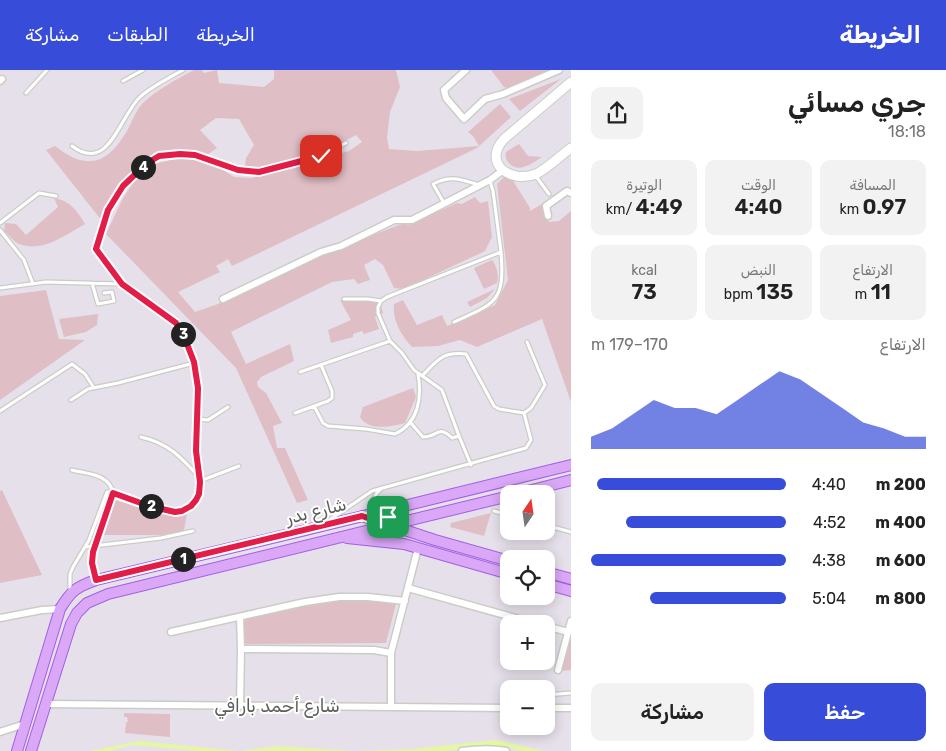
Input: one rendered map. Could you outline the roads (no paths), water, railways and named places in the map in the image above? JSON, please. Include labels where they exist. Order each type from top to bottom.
[{"type":"main road","points":[[571,82],[500,143],[497,156],[502,171],[520,177],[535,174],[571,148]]},
{"type":"main road","name":"شارع بدر","points":[[70,593],[96,580],[571,465]]},
{"type":"main road","points":[[551,485],[571,480]]},
{"type":"main road","name":"شارع بدر","points":[[77,613],[87,603],[101,596],[500,498]]},
{"type":"main road","points":[[390,510],[388,525],[393,536],[404,544]]},
{"type":"main road","points":[[431,515],[427,518],[425,527],[435,540]]},
{"type":"main road","points":[[362,516],[500,558]]},
{"type":"main road","points":[[326,540],[347,538],[404,544],[500,571]]},
{"type":"main road","points":[[555,575],[571,579]]},
{"type":"main road","points":[[96,580],[101,587],[101,596]]},
{"type":"main road","points":[[555,587],[571,591]]},
{"type":"main road","points":[[17,751],[60,610],[70,593]]},
{"type":"main road","points":[[30,751],[66,635],[77,613],[69,602],[70,593]]},
{"type":"street","points":[[466,70],[444,90],[446,98],[464,119],[486,99],[504,94],[559,70]]},
{"type":"street","points":[[223,299],[321,252],[340,246],[394,220],[412,220],[490,180],[502,171]]},
{"type":"street","points":[[548,216],[546,206],[567,191],[571,193]]},
{"type":"street","points":[[390,707],[391,653],[418,548]]},
{"type":"street","points":[[408,588],[505,615]]},
{"type":"street","points":[[171,632],[305,602],[339,597],[368,597],[405,601]]},
{"type":"street","points":[[0,618],[42,610],[60,610]]},
{"type":"street","points":[[240,617],[240,706]]},
{"type":"street","points":[[558,670],[571,621]]},
{"type":"street","points":[[555,628],[568,632]]},
{"type":"street","points":[[241,649],[374,650],[391,653]]},
{"type":"street","name":"شارع أحمد بارافي","points":[[45,704],[500,708]]},
{"type":"street","points":[[555,708],[571,708]]},
{"type":"street","points":[[0,732],[25,724]]},
{"type":"street","points":[[462,751],[498,749],[506,751]]},
{"type":"lane","points":[[26,93],[47,70]]},
{"type":"lane","points":[[123,81],[143,70]]},
{"type":"lane","points":[[72,146],[90,155],[107,147],[140,97],[183,70]]},
{"type":"lane","points":[[70,593],[70,574],[85,547],[107,492],[149,506],[175,512],[182,511],[191,506],[199,494],[196,451],[198,388],[194,362],[187,341],[176,323],[122,284],[96,249],[108,210],[123,186],[146,164],[159,156],[187,154],[202,157],[238,170],[259,172],[321,156],[346,143]]},
{"type":"lane","points":[[535,174],[549,194]]},
{"type":"lane","points":[[444,203],[433,184],[445,178],[459,178],[480,185]]},
{"type":"lane","points":[[454,322],[485,308],[493,301],[500,289],[502,276],[501,252],[490,180]]},
{"type":"lane","points":[[0,223],[39,192],[56,196]]},
{"type":"lane","points":[[0,230],[24,260],[33,284]]},
{"type":"lane","points":[[344,299],[381,301],[501,252]]},
{"type":"lane","points":[[0,288],[46,282],[122,284]]},
{"type":"lane","points":[[92,283],[98,304],[114,302],[112,292],[104,293]]},
{"type":"lane","points":[[381,301],[378,313],[390,341],[402,353],[414,370],[442,390],[471,464]]},
{"type":"lane","points":[[300,372],[390,341]]},
{"type":"lane","points":[[420,375],[444,355],[454,352],[466,354],[494,406],[499,409],[524,413],[531,408],[545,385],[527,342]]},
{"type":"lane","points":[[71,400],[88,389],[194,362]]},
{"type":"lane","points":[[0,411],[72,364],[85,374],[94,388]]},
{"type":"lane","points":[[295,414],[329,400],[332,395],[321,365]]},
{"type":"lane","points":[[314,406],[324,424],[395,434],[404,429],[410,422],[419,404],[420,375]]},
{"type":"lane","points":[[197,420],[208,420],[228,407]]},
{"type":"lane","points":[[319,527],[372,491],[526,448],[531,440],[524,413]]},
{"type":"lane","points":[[410,422],[419,435],[423,437],[442,431],[452,438],[459,436]]},
{"type":"lane","points":[[141,437],[156,440],[175,452],[199,480]]},
{"type":"lane","points":[[199,480],[239,466]]},
{"type":"lane","points":[[72,470],[106,480],[111,486],[113,493],[95,546],[92,563],[96,580]]},
{"type":"lane","points":[[383,488],[376,493],[374,502],[381,508],[390,510]]},
{"type":"lane","points":[[494,511],[500,513]]},
{"type":"lane","points":[[555,528],[571,532]]},
{"type":"lane","points":[[85,547],[161,538],[193,531]]},
{"type":"lane","points":[[555,694],[571,693]]}]
